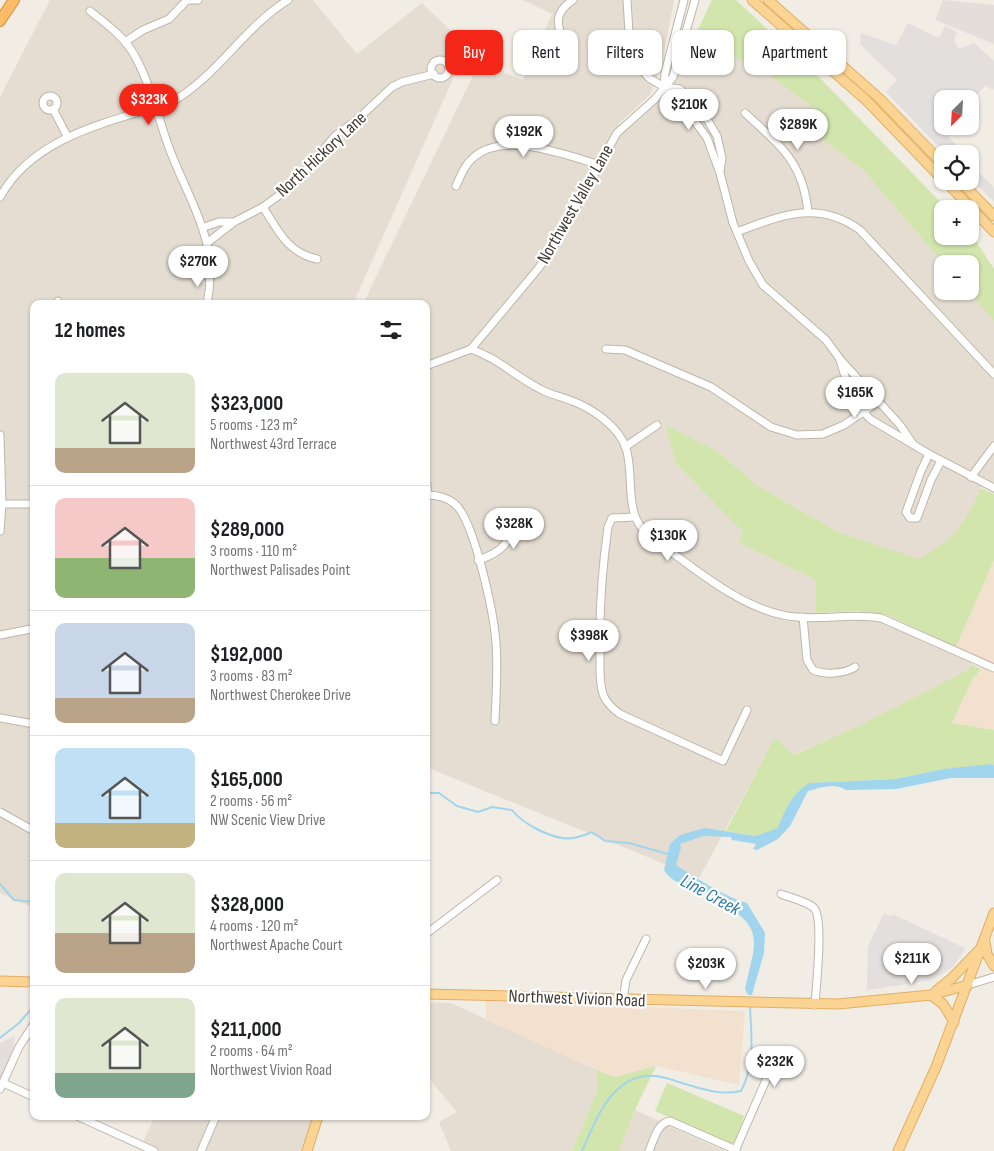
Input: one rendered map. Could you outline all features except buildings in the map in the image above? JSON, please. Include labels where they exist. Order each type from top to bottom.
[{"type":"highway","points":[[0,21],[14,0]]},
{"type":"main road","points":[[752,0],[866,100],[934,170]]},
{"type":"main road","points":[[768,0],[880,99],[934,155]]},
{"type":"main road","points":[[954,190],[994,232]]},
{"type":"main road","points":[[969,190],[994,216]]},
{"type":"main road","points":[[898,1151],[954,1022],[985,942],[994,913]]},
{"type":"main road","points":[[985,942],[987,954],[994,966]]},
{"type":"main road","points":[[954,1022],[943,1004],[930,995],[971,960],[985,942]]},
{"type":"main road","points":[[0,981],[30,982]]},
{"type":"main road","name":"Northwest Vivion Road","points":[[430,994],[815,1005],[862,1003],[930,995],[968,985]]},
{"type":"main road","points":[[307,1151],[317,1120]]},
{"type":"street","points":[[125,42],[143,30],[169,19],[188,0],[198,0]]},
{"type":"street","points":[[0,196],[21,169],[42,152],[67,136],[170,103],[201,83],[260,22],[288,0]]},
{"type":"street","points":[[559,30],[558,16],[561,10],[573,0]]},
{"type":"street","points":[[627,0],[631,54],[649,78],[664,86],[680,89],[704,114],[716,136],[720,149],[722,158],[720,173]]},
{"type":"street","points":[[684,0],[665,73],[664,86],[694,120],[706,138],[720,173],[728,211],[756,272],[763,285],[826,340],[840,359],[900,424],[913,444]]},
{"type":"street","name":"Northwest Valley Lane","points":[[471,349],[538,269],[556,243],[621,128],[655,99],[675,70],[695,0]]},
{"type":"street","points":[[90,11],[112,28],[138,60],[181,180],[204,227],[211,275],[207,300]]},
{"type":"street","name":"North Hickory Lane","points":[[207,243],[234,222],[263,207],[285,191],[336,136],[359,118],[392,87],[402,82],[434,74]]},
{"type":"street","points":[[54,109],[67,136]]},
{"type":"street","points":[[745,112],[783,149],[798,170],[805,190],[808,212]]},
{"type":"street","points":[[456,186],[463,170],[474,157],[481,151],[501,145],[536,148],[600,165]]},
{"type":"street","points":[[263,207],[286,243],[298,253],[317,259]]},
{"type":"street","points":[[736,232],[773,218],[808,212],[838,218],[860,230],[994,374]]},
{"type":"street","name":"North Hickory Lane","points":[[204,227],[219,222],[234,222]]},
{"type":"street","points":[[430,364],[471,349],[500,362],[539,389],[584,406],[617,433],[625,447],[634,516],[647,534],[742,600],[779,615],[803,618],[863,615],[881,618],[994,668]]},
{"type":"street","points":[[606,349],[625,350],[711,387],[771,427],[797,435],[824,434],[844,425],[879,400]]},
{"type":"street","points":[[840,359],[852,399],[870,420],[941,461],[994,488]]},
{"type":"street","points":[[625,447],[657,425]]},
{"type":"street","points":[[0,435],[2,504],[0,531]]},
{"type":"street","points":[[971,477],[994,446]]},
{"type":"street","points":[[929,454],[906,512],[910,518],[917,518],[931,480],[941,461]]},
{"type":"street","points":[[430,496],[448,500],[460,510],[468,522],[496,643],[495,720]]},
{"type":"street","points":[[2,504],[30,504]]},
{"type":"street","points":[[478,560],[494,555],[508,540],[513,513]]},
{"type":"street","points":[[634,516],[616,516],[612,518],[608,527],[600,638],[600,685],[604,696],[611,707],[620,714],[723,761],[747,710]]},
{"type":"street","points":[[803,618],[807,660],[812,670],[822,673],[845,672],[855,667]]},
{"type":"street","points":[[0,635],[30,629]]},
{"type":"street","points":[[0,718],[30,723]]},
{"type":"street","points":[[0,812],[30,829]]},
{"type":"street","points":[[430,931],[497,880]]},
{"type":"street","points":[[782,894],[812,906],[818,918],[819,935],[815,1005]]},
{"type":"street","points":[[622,1000],[626,980],[646,939]]},
{"type":"street","name":"Northwest Vivion Road","points":[[968,985],[994,977]]},
{"type":"street","points":[[30,1030],[19,1047],[1,1086],[30,1096]]},
{"type":"street","points":[[649,1151],[659,1128],[663,1123],[670,1122],[735,1151],[766,1080],[771,1059]]},
{"type":"street","points":[[85,1120],[144,1149],[154,1151]]},
{"type":"street","points":[[201,1151],[214,1120]]},
{"type":"shaded area","points":[[50,0],[313,0],[357,54],[422,3],[450,30],[445,30],[445,75],[455,75],[355,300],[30,300],[30,906],[0,893],[0,97]]},
{"type":"shaded area","points":[[523,0],[674,0],[662,64],[662,30],[588,30],[588,75],[658,75],[650,95],[618,124],[628,128],[666,93],[678,75],[734,75],[734,56],[744,61],[744,75],[769,75],[815,109],[816,134],[864,171],[936,255],[934,255],[934,300],[976,300],[994,321],[994,486],[984,481],[962,528],[949,541],[919,560],[840,533],[758,486],[717,451],[677,465],[743,532],[739,543],[816,580],[816,619],[861,617],[892,624],[972,661],[968,670],[854,728],[792,755],[775,738],[699,878],[430,769],[430,300],[365,300],[473,75],[503,75],[503,72],[523,80],[525,75],[578,75],[578,30],[545,30],[552,14]]},
{"type":"shaded area","points":[[943,0],[994,5],[994,44],[935,20]]},
{"type":"shaded area","points":[[908,23],[939,38],[945,26],[957,32],[954,40],[959,49],[974,43],[994,61],[994,88],[992,90],[986,85],[979,92],[979,90],[934,90],[934,135],[947,135],[956,145],[937,145],[886,92],[897,80],[860,44],[861,33],[896,45]]},
{"type":"shaded area","points":[[979,172],[994,188],[994,202],[979,187]]},
{"type":"shaded area","points":[[994,560],[994,665],[956,647]]},
{"type":"shaded area","points":[[984,666],[994,671],[994,730],[952,723],[972,680]]},
{"type":"shaded area","points":[[884,913],[891,917],[892,914],[965,948],[964,951],[953,967],[932,980],[867,990],[868,946]]},
{"type":"shaded area","points":[[486,1001],[745,1011],[739,1085],[656,1066],[614,1077],[486,1020]]},
{"type":"shaded area","points":[[430,1002],[451,1003],[597,1070],[597,1092],[572,1151],[451,1151],[439,1122],[457,1112],[430,1080]]},
{"type":"shaded area","points":[[15,1036],[13,1050],[0,1078],[0,1043]]},
{"type":"shaded area","points":[[635,1110],[724,1151],[619,1151]]},
{"type":"shaded area","points":[[153,1120],[311,1120],[302,1151],[161,1151],[143,1142]]},
{"type":"green space","points":[[712,0],[736,0],[768,30],[744,30],[744,61],[734,56],[734,30],[698,30]]},
{"type":"green space","points":[[769,75],[817,75],[938,200],[934,200],[934,245],[978,245],[994,269],[994,321],[976,300],[979,300],[979,255],[936,255],[864,171],[816,134],[815,109]]},
{"type":"green space","points":[[665,425],[717,451],[758,486],[840,533],[919,559],[943,544],[958,530],[981,488],[994,494],[994,560],[956,647],[887,615],[858,611],[816,613],[816,580],[739,543],[743,532],[677,465]]},
{"type":"green space","points":[[971,664],[981,669],[972,680],[952,723],[994,730],[994,766],[943,769],[896,779],[810,783],[789,803],[779,828],[756,836],[726,831],[775,737],[793,755],[854,728],[968,670]]},
{"type":"green space","points":[[656,1066],[635,1110],[619,1151],[572,1151],[597,1092],[597,1070],[614,1077]]},
{"type":"green space","points":[[667,1083],[744,1116],[736,1142],[731,1144],[655,1111]]},
{"type":"water","points":[[992,764],[994,766],[994,778],[951,778],[896,789],[846,790],[832,786],[808,791],[790,826],[778,839],[757,850],[753,849],[756,844],[732,840],[731,837],[703,836],[680,844],[681,848],[676,865],[719,891],[747,903],[765,933],[764,953],[752,995],[748,995],[745,989],[752,961],[754,940],[752,931],[746,922],[737,913],[711,896],[675,881],[664,870],[670,844],[680,835],[705,828],[756,836],[778,828],[786,808],[798,792],[810,783],[896,779],[943,769]]},
{"type":"waterway","points":[[430,793],[439,793],[457,806],[478,812],[492,807],[512,810],[528,824],[555,836],[574,838],[592,832],[605,841],[629,843],[668,854]]},
{"type":"waterway","points":[[0,884],[14,900],[30,902]]},
{"type":"waterway","name":"Line Creek","points":[[582,1151],[593,1126],[608,1101],[627,1082],[640,1077],[655,1076],[716,1092],[741,1091],[746,1081],[751,1060],[750,1006]]},
{"type":"waterway","points":[[0,1038],[19,1023],[30,1011]]}]
